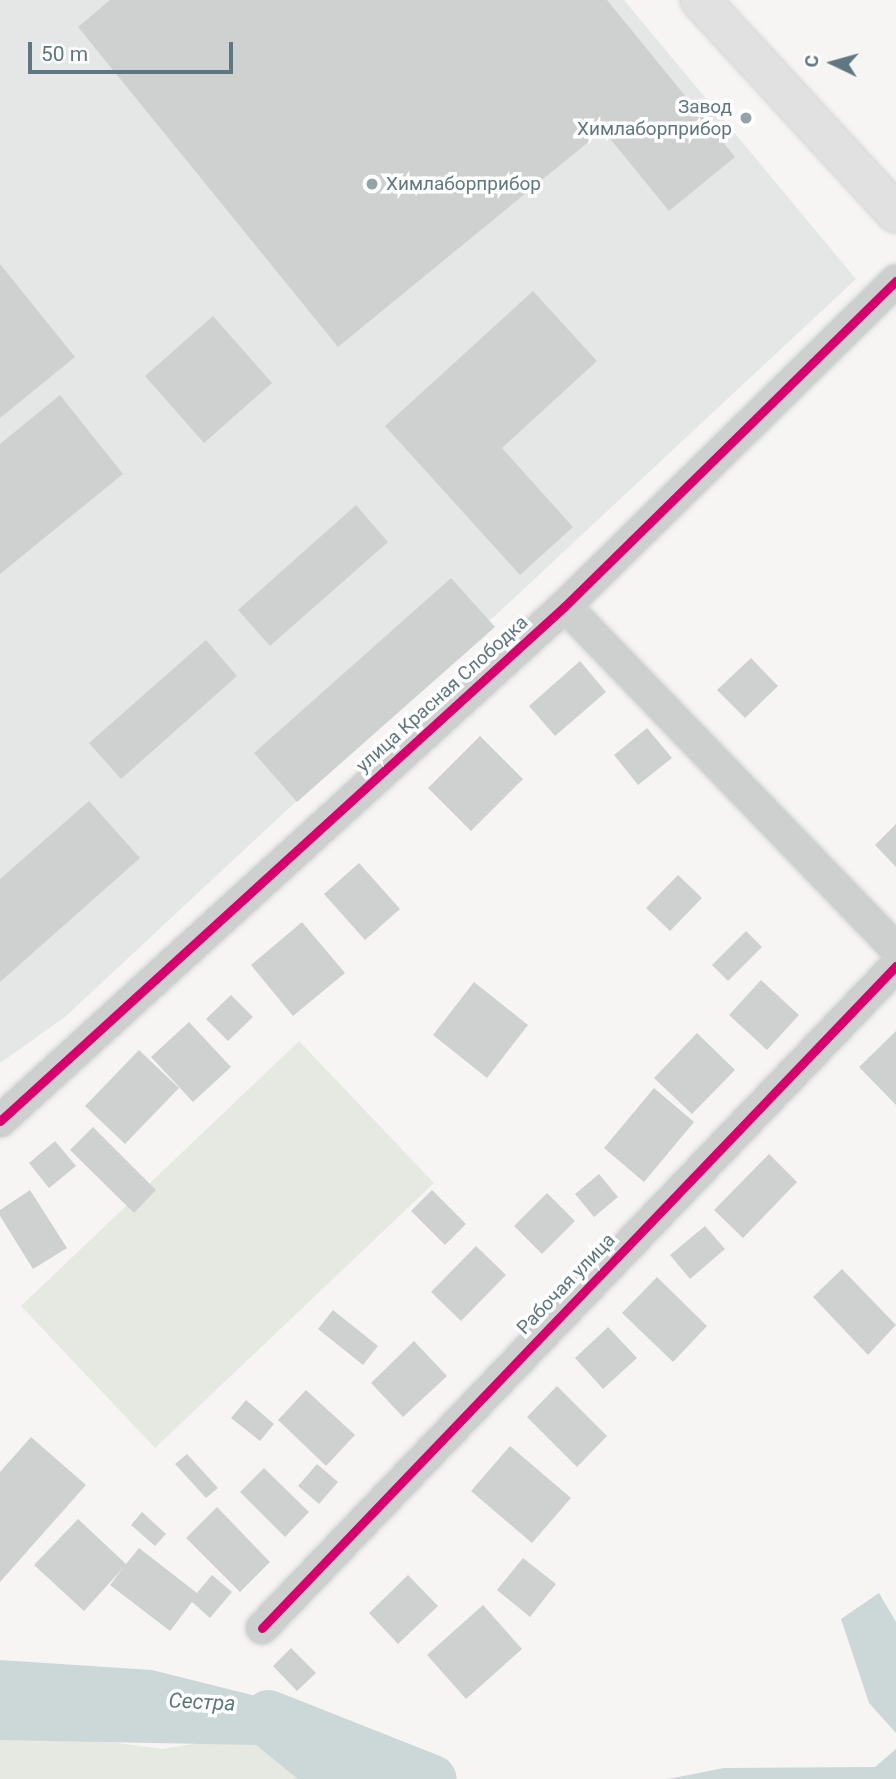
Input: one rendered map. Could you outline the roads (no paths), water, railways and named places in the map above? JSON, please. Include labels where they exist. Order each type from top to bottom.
[{"type":"highway","points":[[700,0],[896,213]]},
{"type":"street","name":"улица Красная Слободка","points":[[0,1121],[565,606],[896,281]]},
{"type":"street","points":[[565,606],[896,949]]},
{"type":"street","name":"Рабочая улица","points":[[262,1628],[896,965]]},
{"type":"water","points":[[879,1593],[896,1622],[896,1733],[869,1703],[841,1619]]},
{"type":"water","points":[[0,1660],[152,1670],[272,1700],[345,1755],[436,1779],[298,1779],[256,1745],[0,1740]]},
{"type":"water","points":[[896,1749],[896,1779],[668,1779],[724,1768],[875,1767]]},
{"type":"waterway","name":"Сестра","points":[[268,1714],[432,1779]]},
{"type":"place","name":"Завод Химлаборприбор","points":[[746,118]]},
{"type":"place","name":"Химлаборприбор","points":[[372,184]]}]
